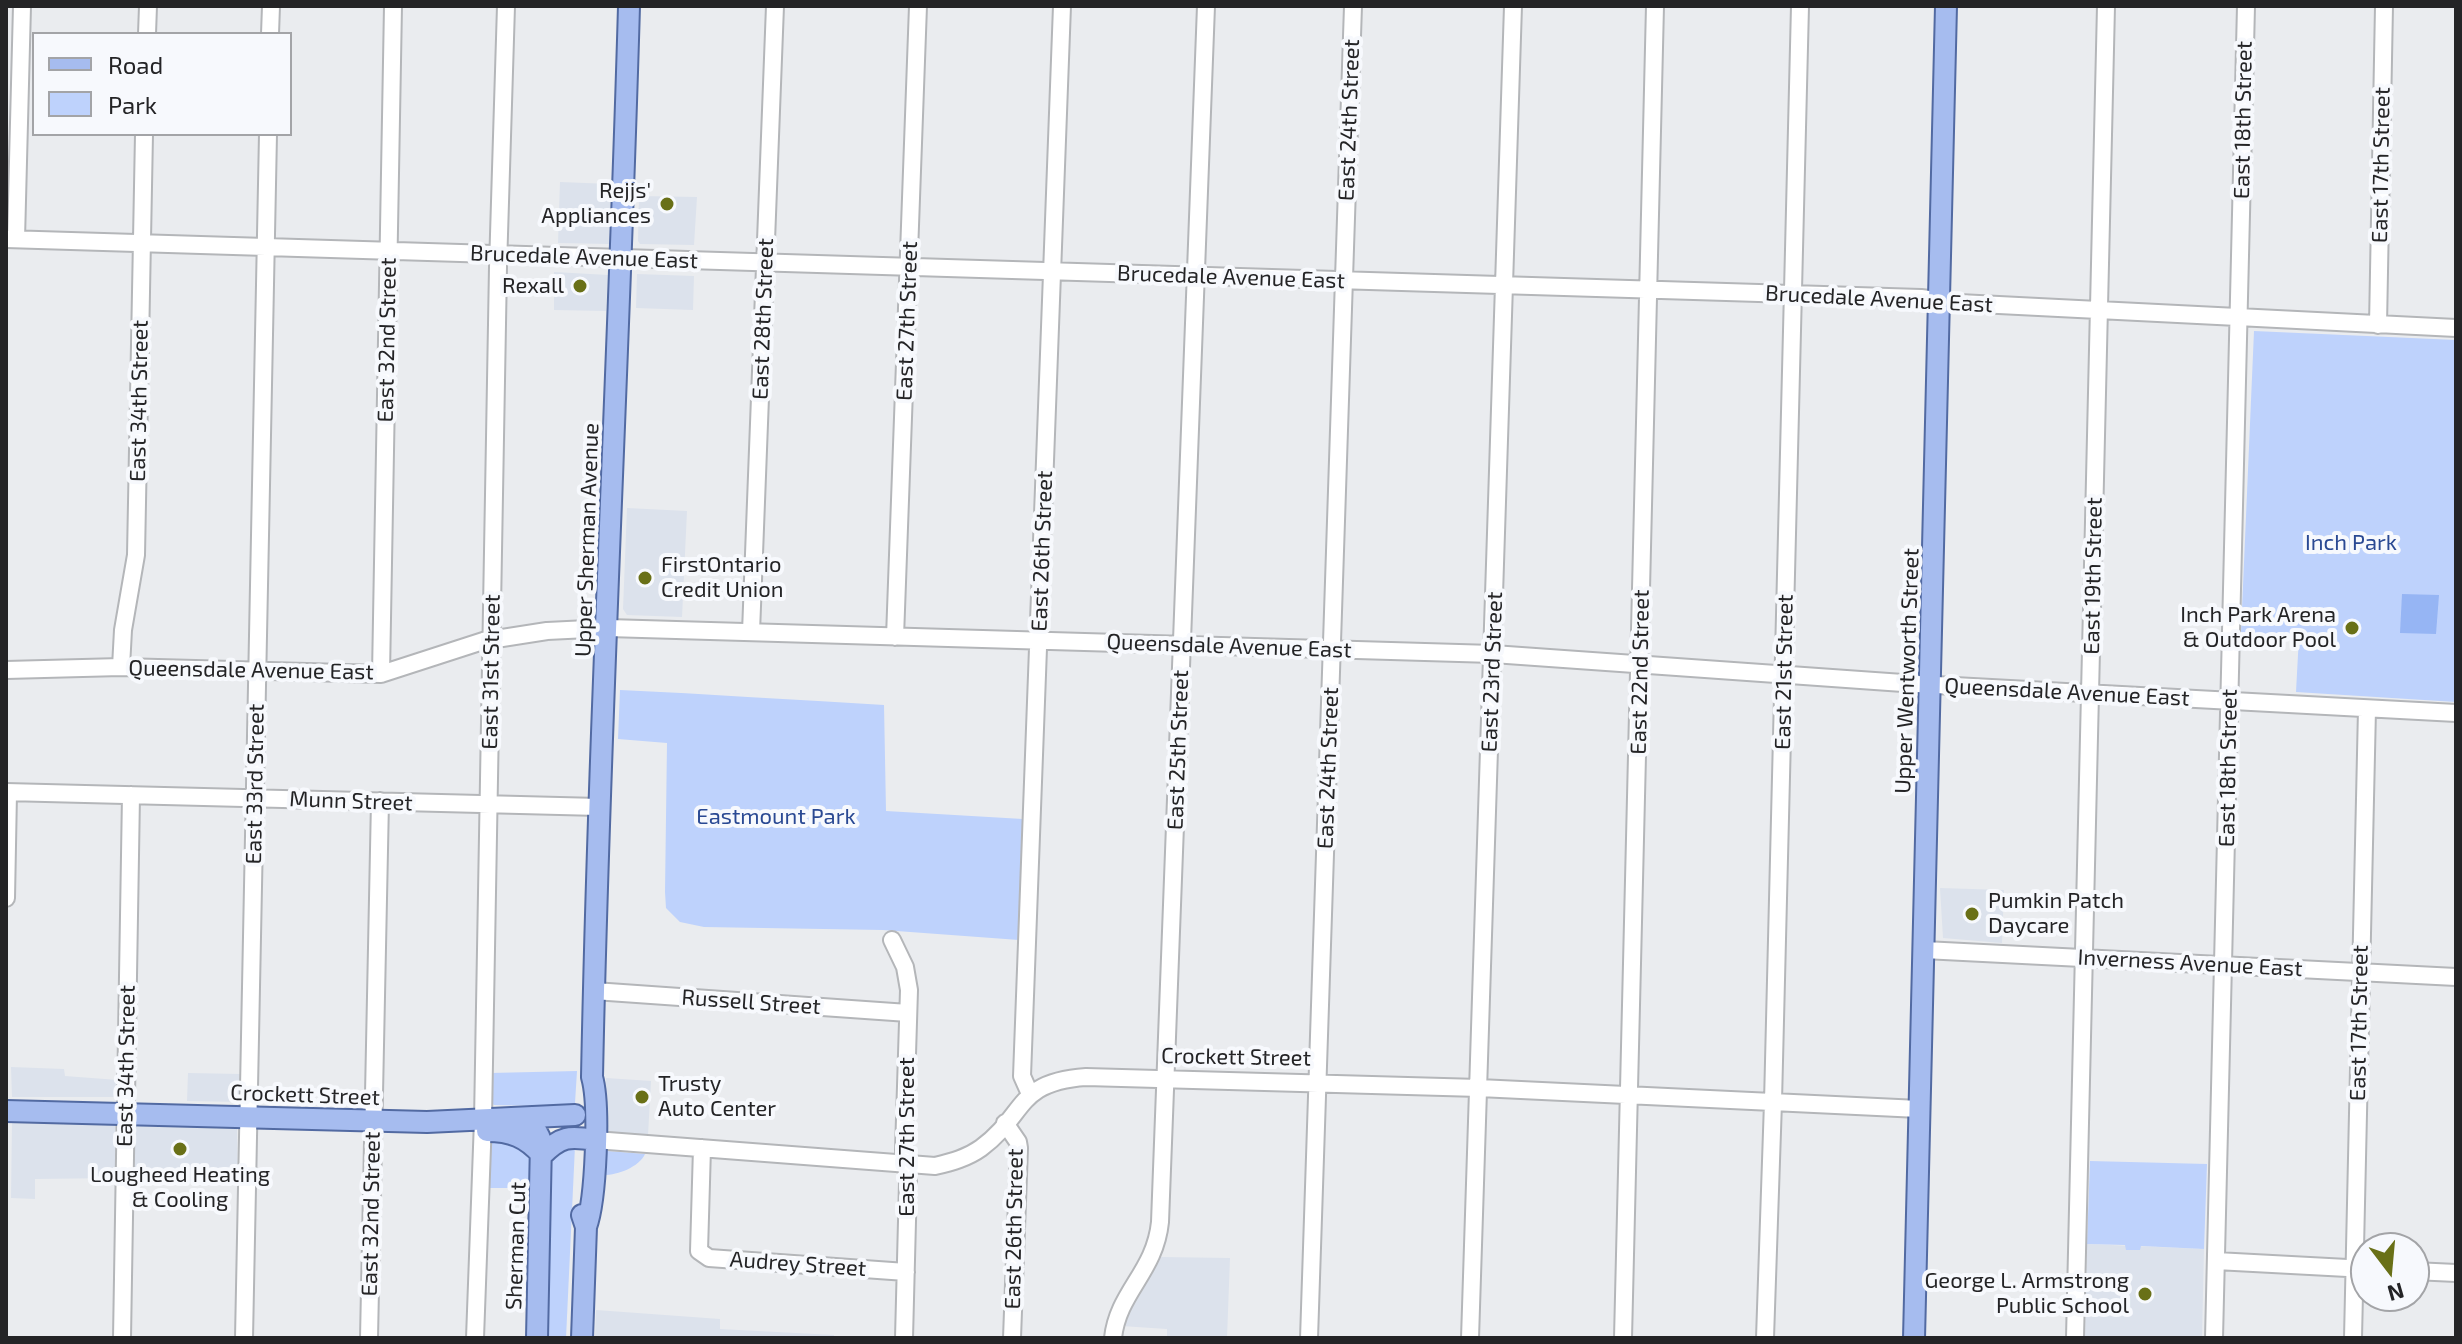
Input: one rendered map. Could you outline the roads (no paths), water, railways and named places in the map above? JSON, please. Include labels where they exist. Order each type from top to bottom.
[{"type":"main road","name":"Upper Sherman Avenue","points":[[582,1338],[586,1227],[592,1210],[589,1084],[629,6]]},
{"type":"main road","name":"Upper Wentworth Street","points":[[1914,1338],[1946,6]]},
{"type":"main road","points":[[542,1155],[548,1135],[575,1115],[589,1084]]},
{"type":"main road","name":"Crockett Street","points":[[6,1111],[489,1123],[575,1115]]},
{"type":"main road","points":[[489,1123],[518,1135],[542,1155]]},
{"type":"main road","points":[[542,1155],[559,1140],[589,1139]]},
{"type":"main road","name":"Sherman Cut","points":[[537,1338],[542,1155]]},
{"type":"street","points":[[11,239],[22,6]]},
{"type":"street","points":[[147,32],[148,6]]},
{"type":"street","points":[[270,32],[271,6]]},
{"type":"street","name":"East 32nd Street","points":[[381,674],[393,6]]},
{"type":"street","name":"East 31st Street","points":[[475,1338],[489,1123],[489,805],[506,6]]},
{"type":"street","name":"East 28th Street","points":[[751,632],[775,6]]},
{"type":"street","name":"East 27th Street","points":[[895,637],[918,6]]},
{"type":"street","name":"East 26th Street","points":[[1030,1094],[1022,1076],[1062,6]]},
{"type":"street","name":"East 25th Street","points":[[1113,1338],[1118,1312],[1146,1270],[1158,1241],[1206,6]]},
{"type":"street","name":"East 24th Street","points":[[1309,1338],[1353,6]]},
{"type":"street","name":"East 23rd Street","points":[[1470,1338],[1513,6]]},
{"type":"street","name":"East 22nd Street","points":[[1623,1338],[1655,6]]},
{"type":"street","name":"East 21st Street","points":[[1765,1338],[1800,6]]},
{"type":"street","name":"East 19th Street","points":[[2075,1338],[2106,6]]},
{"type":"street","name":"East 18th Street","points":[[2214,1338],[2246,6]]},
{"type":"street","name":"East 17th Street","points":[[2378,325],[2384,6]]},
{"type":"street","name":"East 34th Street","points":[[121,667],[123,630],[136,555],[144,136]]},
{"type":"street","name":"East 33rd Street","points":[[244,1338],[268,136]]},
{"type":"street","name":"Brucedale Avenue East","points":[[11,239],[1793,294],[2456,328]]},
{"type":"street","name":"Queensdale Avenue East","points":[[6,670],[121,667],[381,674],[492,639],[547,631],[608,628],[1493,654],[1930,685],[2456,713]]},
{"type":"street","name":"East 17th Street","points":[[2360,1232],[2360,972],[2367,709]]},
{"type":"street","points":[[6,898],[7,792]]},
{"type":"street","name":"Munn Street","points":[[7,792],[599,807]]},
{"type":"street","name":"East 34th Street","points":[[122,1338],[131,795]]},
{"type":"street","name":"East 32nd Street","points":[[369,1338],[380,801]]},
{"type":"street","name":"East 27th Street","points":[[892,940],[908,978],[904,1338]]},
{"type":"street","name":"Inverness Avenue East","points":[[1924,950],[2456,977]]},
{"type":"street","name":"Russell Street","points":[[594,991],[908,1013]]},
{"type":"street","name":"Crockett Street","points":[[589,1139],[935,1166],[963,1159],[982,1147],[1030,1094],[1067,1078],[1479,1088],[1919,1109]]},
{"type":"street","name":"East 26th Street","points":[[1005,1123],[1019,1148],[1012,1338]]},
{"type":"street","name":"Audrey Street","points":[[702,1148],[699,1251],[709,1258],[906,1272]]},
{"type":"street","points":[[2216,1261],[2350,1268]]},
{"type":"street","points":[[2430,1272],[2456,1273]]},
{"type":"street","name":"East 17th Street","points":[[2353,1338],[2356,1312]]},
{"type":"place","name":"Rejjs' Appliances","points":[[667,204]]},
{"type":"place","name":"Rexall","points":[[580,286]]},
{"type":"place","name":"FirstOntario Credit Union","points":[[645,578]]},
{"type":"place","name":"Inch Park Arena & Outdoor Pool","points":[[2352,628]]},
{"type":"place","name":"Pumkin Patch Daycare","points":[[1972,914]]},
{"type":"place","name":"Trusty Auto Center","points":[[642,1097]]},
{"type":"place","name":"Lougheed Heating & Cooling","points":[[180,1149]]},
{"type":"place","name":"George L. Armstrong Public School","points":[[2145,1294]]},
{"type":"park label","name":"Inch Park","points":[[2351,543]]},
{"type":"park label","name":"Eastmount Park","points":[[776,817]]}]
